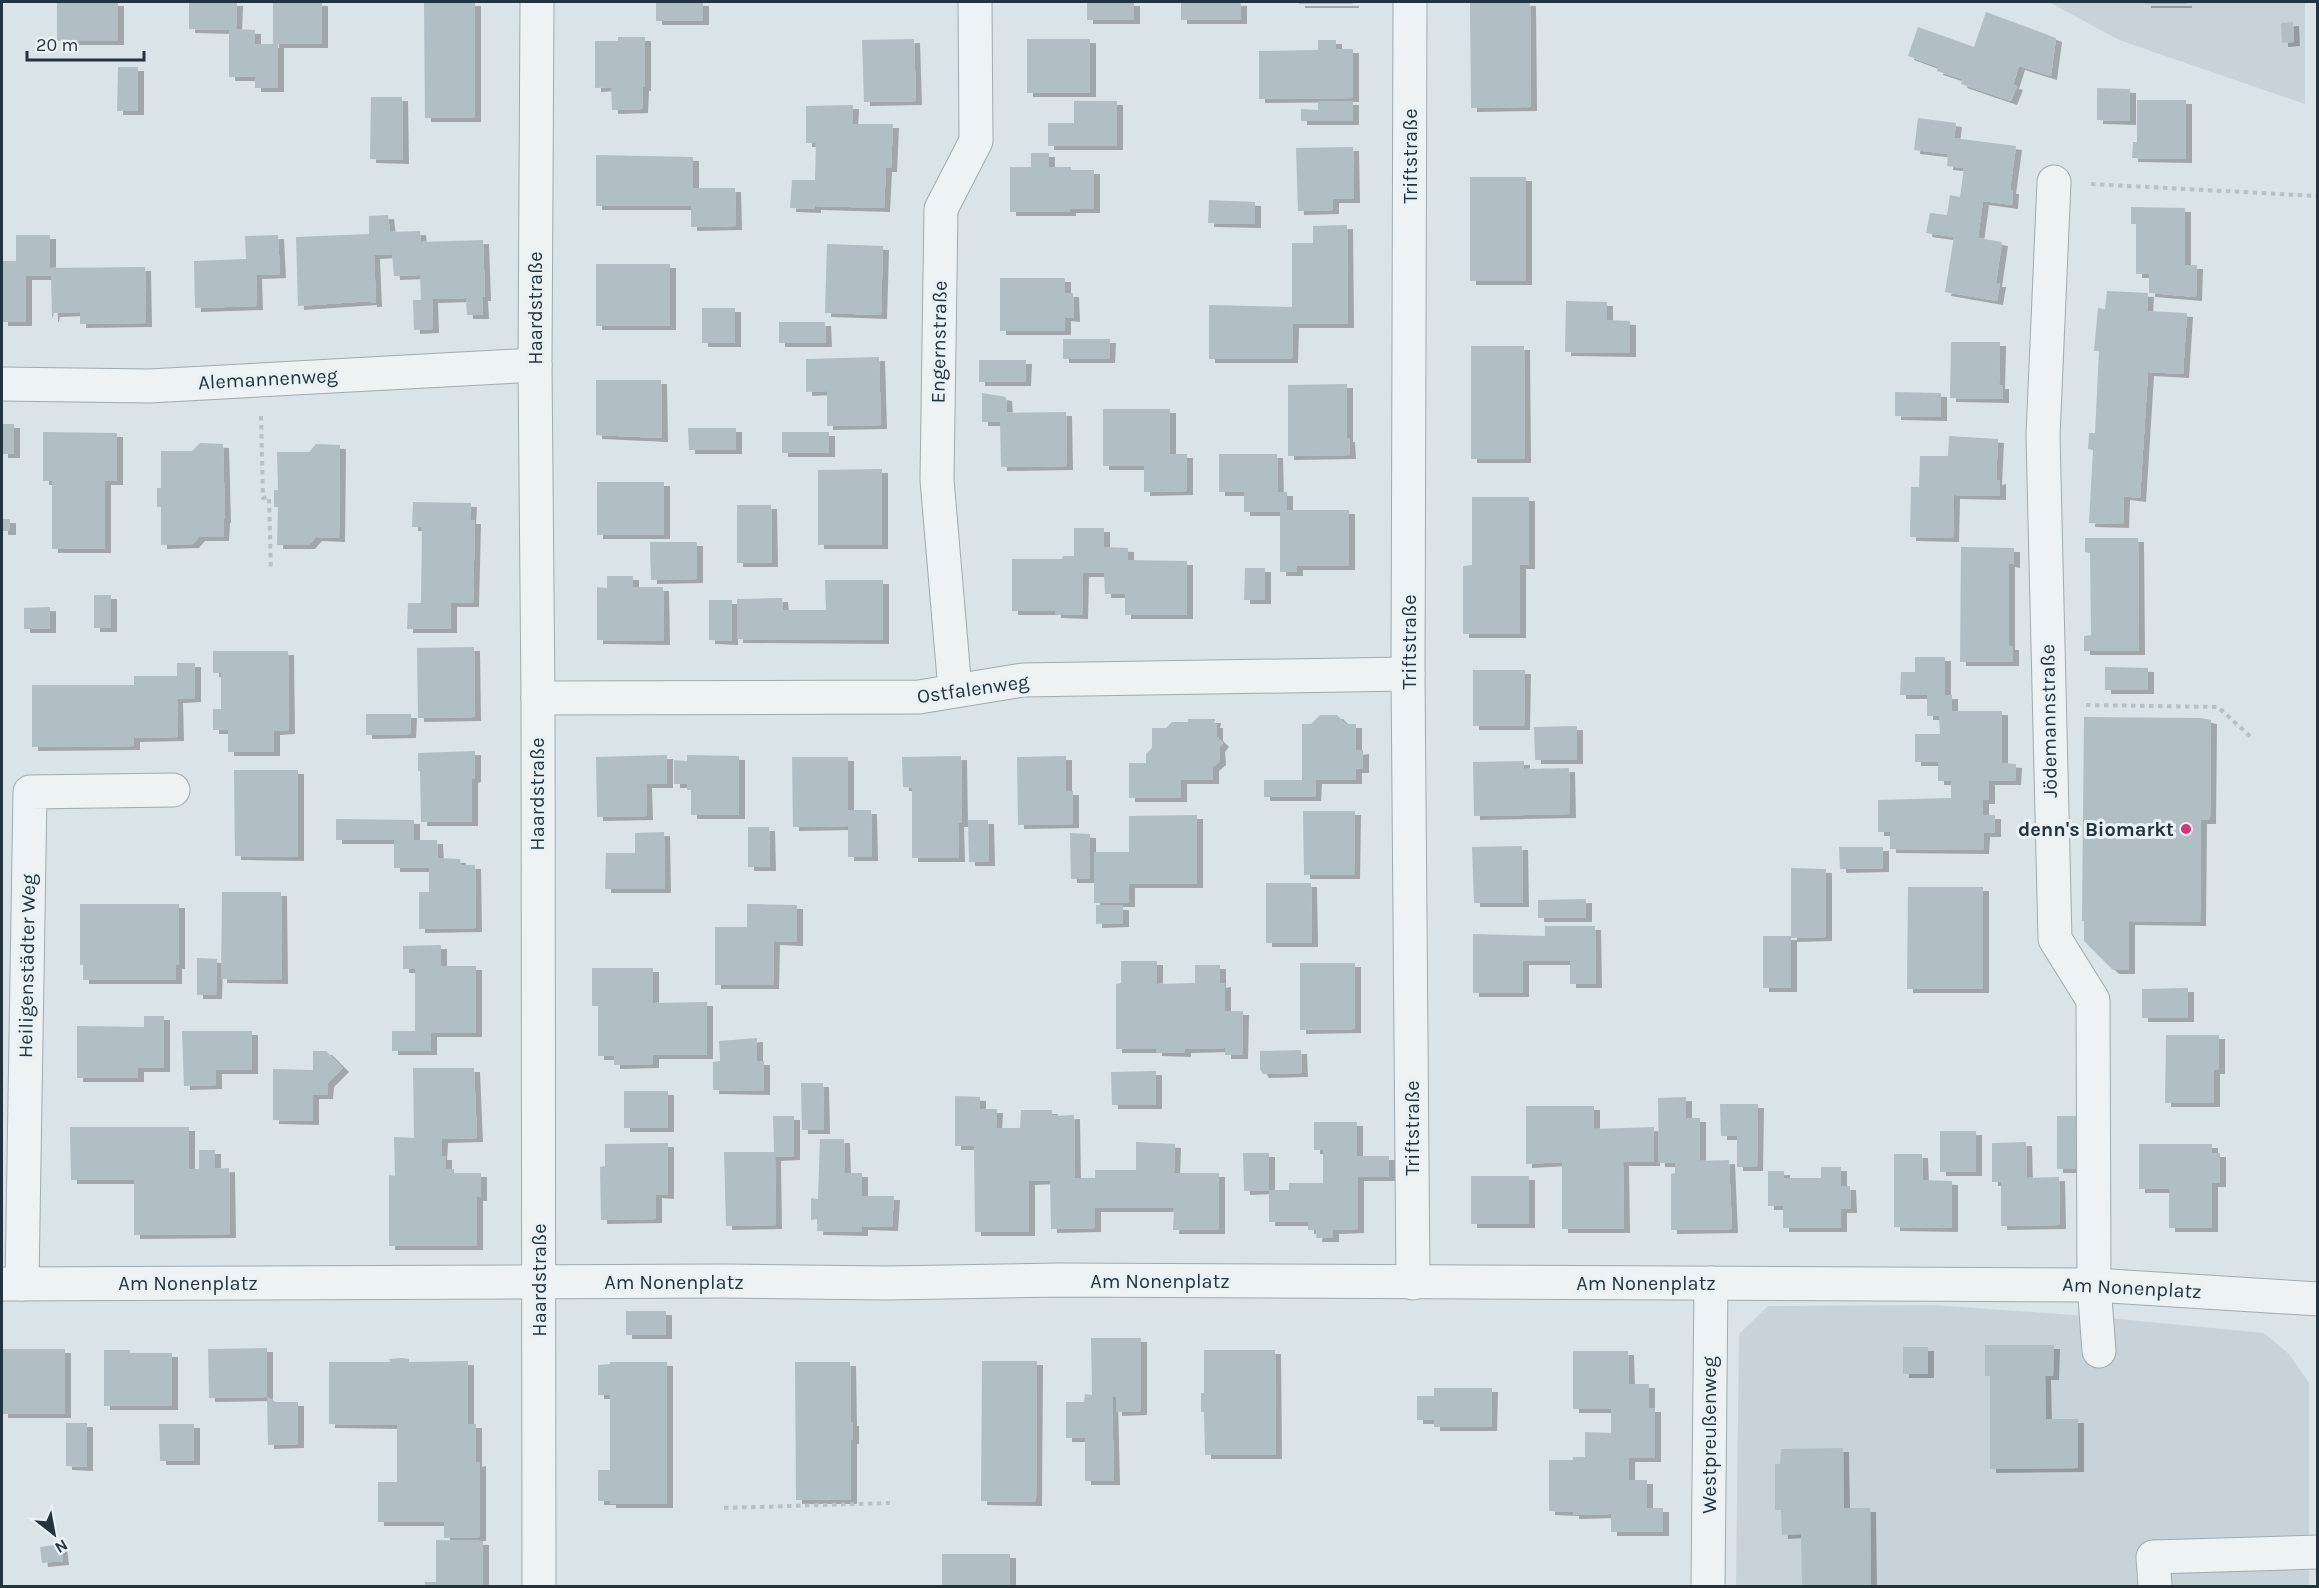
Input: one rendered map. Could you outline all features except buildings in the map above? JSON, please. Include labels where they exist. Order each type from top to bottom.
[{"type":"street","name":"Haardstraße","points":[[537,2],[535,365],[538,698],[539,1587]]},
{"type":"street","name":"Engernstraße","points":[[955,690],[937,480],[941,209],[976,141],[975,2]]},
{"type":"street","name":"Triftstraße","points":[[1410,2],[1408,674],[1413,1282]]},
{"type":"street","name":"Jödemannstraße","points":[[2054,182],[2043,436],[2055,939],[2093,1000],[2094,1285],[2099,1351]]},
{"type":"street","name":"Alemannenweg","points":[[2,384],[149,386],[535,365]]},
{"type":"street","name":"Ostfalenweg","points":[[538,698],[919,697],[1023,680],[1408,674]]},
{"type":"street","name":"Heiligenstädter Weg","points":[[12,1284],[30,792],[173,790]]},
{"type":"street","name":"Am Nonenplatz","points":[[12,1284],[1058,1280],[2094,1285],[2318,1299]]},
{"type":"street","name":"Westpreußenweg","points":[[1708,1587],[1711,1283]]},
{"type":"street","points":[[2155,1587],[2154,1557],[2318,1552]]},
{"type":"path","points":[[2054,182],[2318,196]]},
{"type":"path","points":[[260,380],[263,498],[268,497],[271,572]]},
{"type":"path","points":[[2049,704],[2218,707],[2252,738]]},
{"type":"path","points":[[724,1508],[890,1503]]},
{"type":"shaded area","points":[[2049,2],[2305,2],[2305,104],[2119,40]]},
{"type":"shaded area","points":[[1933,1305],[2088,1316],[2264,1333],[2289,1354],[2309,1383],[2309,1586],[1736,1586],[1739,1334],[1768,1306]]},
{"type":"place","name":"denn's Biomarkt","points":[[2186,829]]}]
